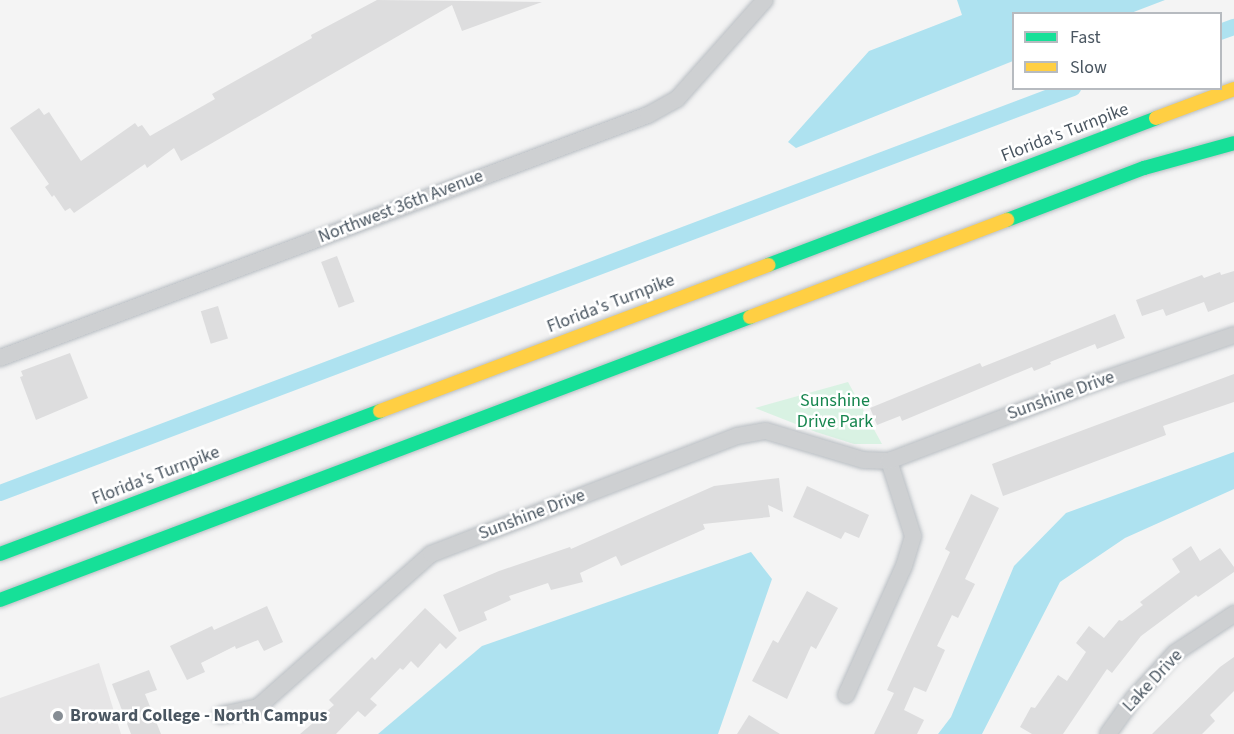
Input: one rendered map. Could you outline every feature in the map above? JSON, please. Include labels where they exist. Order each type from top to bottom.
[{"type":"highway","name":"Florida's Turnpike","points":[[0,554],[1234,89]]},
{"type":"highway","points":[[0,600],[1144,168],[1234,143]]},
{"type":"street","name":"Northwest 36th Avenue","points":[[0,358],[648,115],[677,99],[765,0]]},
{"type":"street","name":"Sunshine Drive","points":[[221,715],[258,707],[431,554],[737,436],[766,431],[863,460],[889,461],[1094,383],[1234,335]]},
{"type":"street","points":[[846,695],[904,566],[913,536],[889,461]]},
{"type":"street","name":"Lake Drive","points":[[1108,734],[1133,699],[1175,653],[1234,614]]},
{"type":"shaded area","name":"Broward College - North Campus","points":[[99,663],[121,734],[0,734],[0,698]]},
{"type":"green space","name":"Sunshine Drive Park","points":[[848,382],[882,444],[854,444],[755,408]]},
{"type":"water","points":[[957,0],[1165,0],[1134,12],[1012,12],[1012,61],[796,148],[788,142],[869,51],[962,15]]},
{"type":"water","points":[[1234,452],[1234,489],[1125,538],[1060,582],[982,734],[938,734],[951,717],[1014,566],[1066,513]]},
{"type":"water","points":[[751,552],[772,579],[718,734],[378,734],[482,646]]},
{"type":"building","points":[[377,0],[542,2],[462,31],[452,5],[181,161],[174,148],[147,168],[145,164],[74,213],[70,208],[65,211],[54,195],[52,197],[45,187],[49,184],[10,128],[39,108],[44,115],[49,112],[81,161],[135,123],[138,127],[142,125],[150,136],[215,99],[212,94],[312,38],[311,35]]},
{"type":"building","points":[[337,256],[355,302],[339,308],[321,262]]},
{"type":"building","points":[[1234,271],[1234,302],[1208,312],[1204,302],[1166,316],[1163,309],[1142,316],[1136,300],[1202,275],[1204,278],[1220,272],[1221,275]]},
{"type":"building","points":[[218,306],[228,339],[211,344],[201,311]]},
{"type":"building","points":[[1115,314],[1125,338],[1097,349],[1095,344],[1034,371],[1032,367],[902,421],[900,416],[877,425],[870,408],[980,363],[982,367]]},
{"type":"building","points":[[70,353],[88,398],[36,420],[20,377],[23,376],[21,371]]},
{"type":"building","points":[[1234,374],[1234,402],[1163,426],[1166,435],[1003,496],[992,464]]},
{"type":"building","points":[[779,478],[783,512],[768,505],[770,517],[703,524],[705,529],[621,566],[616,556],[580,573],[583,582],[551,590],[548,583],[509,596],[511,600],[484,612],[487,620],[459,632],[443,595],[499,571],[570,547],[571,549],[714,486]]},
{"type":"building","points":[[807,486],[869,515],[859,538],[845,532],[841,539],[793,517]]},
{"type":"building","points":[[971,494],[999,508],[965,579],[975,584],[958,618],[952,615],[937,646],[945,650],[926,692],[914,687],[904,710],[924,720],[917,734],[874,734],[894,693],[887,690],[950,552],[945,549]]},
{"type":"building","points":[[1191,546],[1200,561],[1220,548],[1234,567],[1234,572],[1198,597],[1196,595],[1141,636],[1112,673],[1107,669],[1063,734],[1032,734],[1020,727],[1031,707],[1035,708],[1058,675],[1067,681],[1086,652],[1076,643],[1089,626],[1104,638],[1119,620],[1122,621],[1143,605],[1140,602],[1180,572],[1172,559]]},
{"type":"building","points":[[807,591],[838,608],[816,649],[811,646],[787,699],[752,681],[773,640],[778,643]]},
{"type":"building","points":[[267,606],[283,642],[264,651],[258,640],[236,649],[235,646],[201,663],[205,672],[187,680],[170,646],[212,626],[214,630]]},
{"type":"building","points":[[425,608],[457,638],[446,649],[440,643],[418,668],[411,661],[403,670],[400,668],[370,699],[377,705],[365,717],[358,711],[336,734],[300,734],[334,705],[329,700],[372,657],[375,660]]},
{"type":"building","points":[[1234,657],[1234,691],[1210,715],[1215,721],[1202,734],[1152,734],[1220,667]]},
{"type":"building","points":[[149,670],[157,690],[145,694],[161,734],[131,734],[112,684]]},
{"type":"building","points":[[749,715],[780,734],[737,734]]},
{"type":"waterway","points":[[1222,31],[1234,27]]},
{"type":"waterway","points":[[0,493],[1068,90]]},
{"type":"traffic: fast","points":[[768,265],[1156,118]]},
{"type":"traffic: fast","points":[[1007,220],[1144,168],[1234,143]]},
{"type":"traffic: fast","points":[[0,600],[750,317]]},
{"type":"traffic: fast","points":[[0,554],[380,411]]},
{"type":"traffic: slow","points":[[1156,118],[1234,89]]},
{"type":"traffic: slow","points":[[750,317],[1007,220]]},
{"type":"traffic: slow","points":[[380,411],[768,265]]},
{"type":"place","name":"Broward College - North Campus","points":[[58,716]]}]
